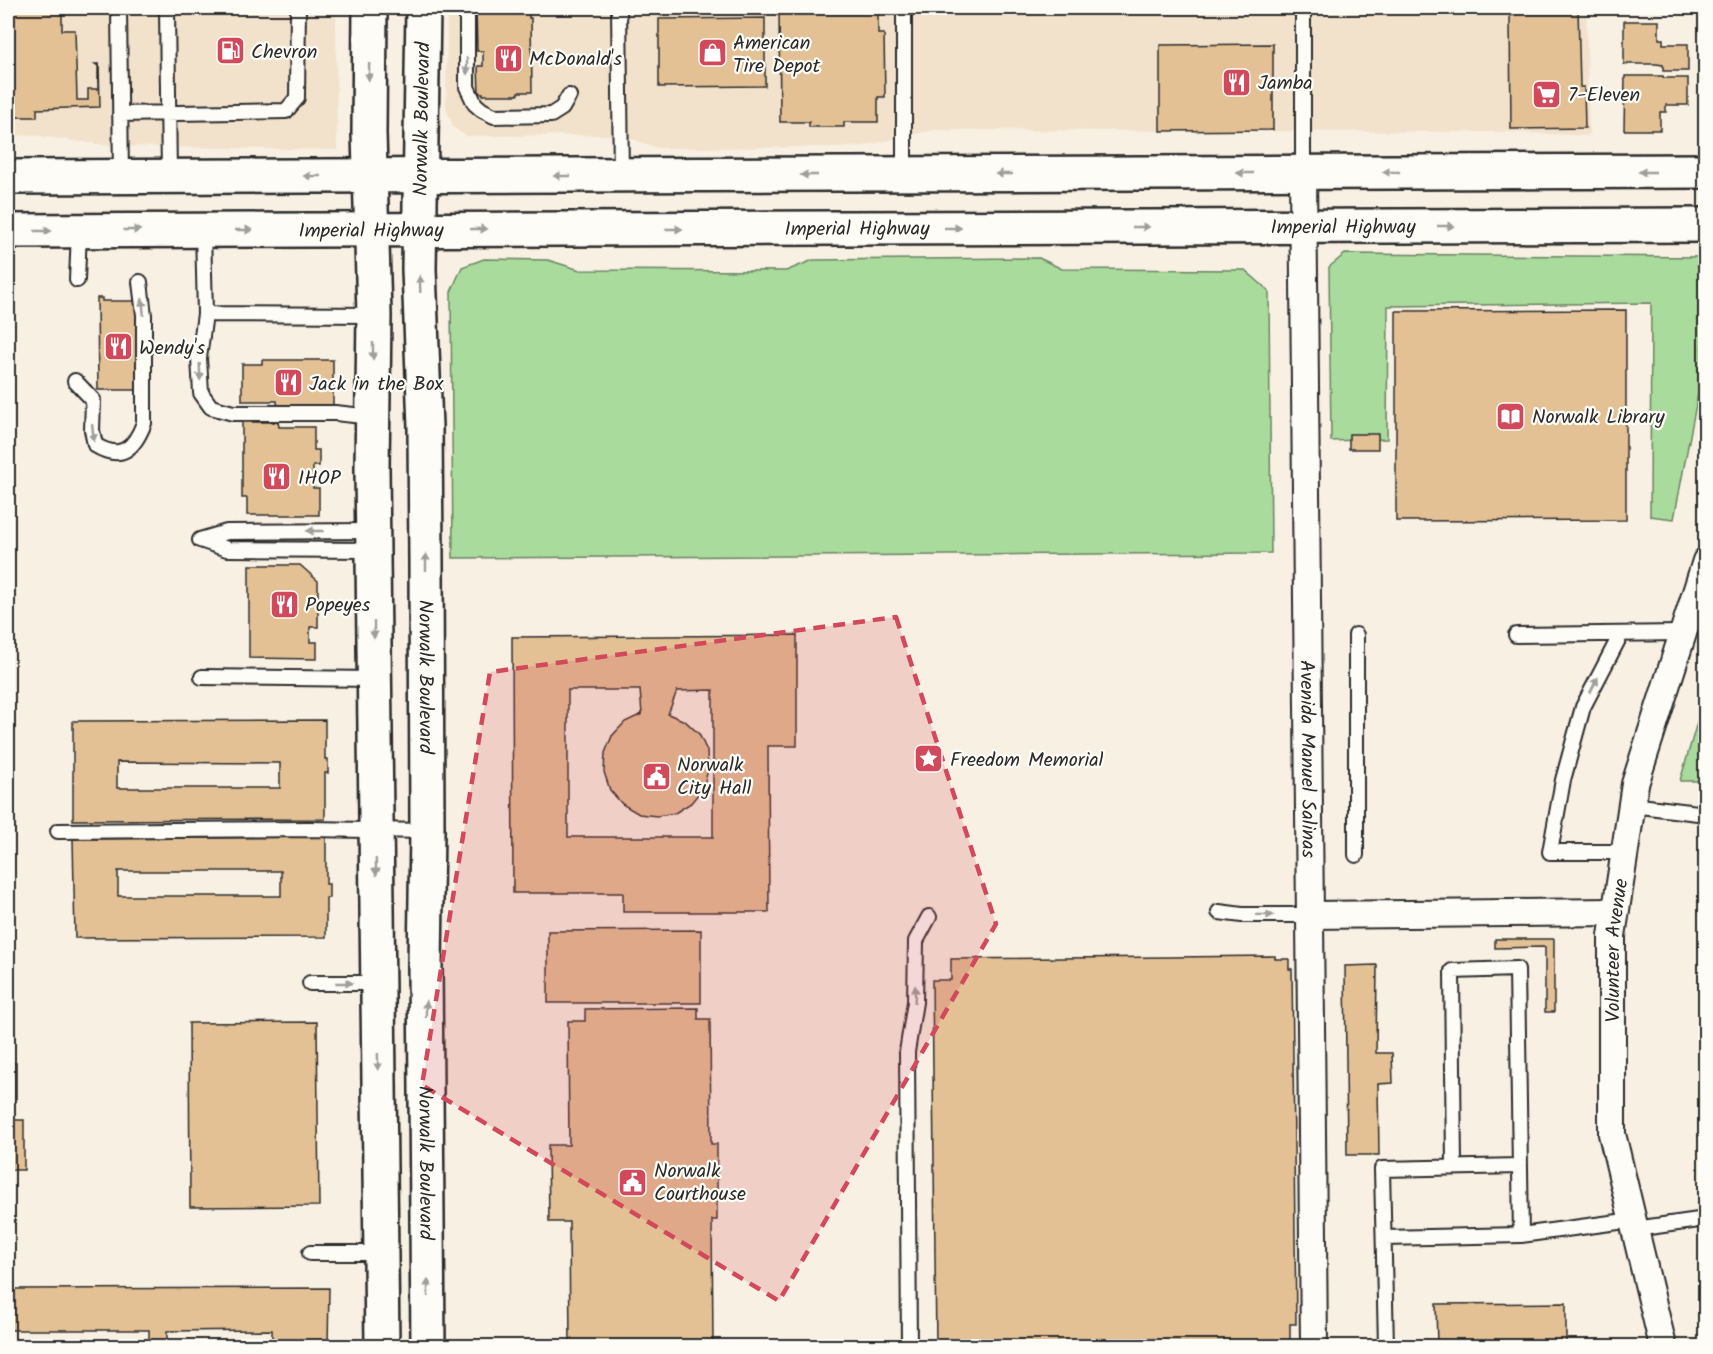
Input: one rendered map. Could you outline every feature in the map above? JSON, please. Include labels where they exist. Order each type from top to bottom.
[{"type":"main road","points":[[370,8],[369,133],[374,315],[377,983],[382,1347]]},
{"type":"main road","name":"Norwalk Boulevard","points":[[423,8],[419,270],[425,426],[428,1347]]},
{"type":"main road","points":[[8,177],[1706,171]]},
{"type":"main road","name":"Imperial Highway","points":[[8,231],[1706,225]]},
{"type":"street","name":"Avenida Manuel Salinas","points":[[1303,173],[1314,1347]]},
{"type":"street","name":"Volunteer Avenue","points":[[1663,1347],[1612,1134],[1612,936],[1635,784],[1706,561]]},
{"type":"street","points":[[1310,915],[1615,912]]},
{"type":"lane","points":[[119,8],[121,177]]},
{"type":"lane","points":[[167,8],[169,176]]},
{"type":"lane","points":[[120,114],[286,111],[297,98],[298,8]]},
{"type":"lane","points":[[467,8],[467,87],[475,104],[494,116],[551,115],[562,108],[569,96]]},
{"type":"lane","points":[[619,8],[621,176]]},
{"type":"lane","points":[[904,8],[904,174]]},
{"type":"lane","points":[[1303,173],[1304,8]]},
{"type":"lane","points":[[203,230],[205,314],[199,358],[201,393],[210,407],[233,413],[335,413],[373,417]]},
{"type":"lane","points":[[77,280],[79,231]]},
{"type":"lane","points":[[75,381],[93,400],[92,430],[95,445],[107,453],[131,446],[144,423],[144,315],[140,282]]},
{"type":"lane","points":[[205,314],[374,315]]},
{"type":"lane","points":[[227,532],[374,541],[227,549],[200,540],[227,532]]},
{"type":"lane","points":[[1516,634],[1682,633]]},
{"type":"lane","points":[[1621,634],[1583,707],[1563,780],[1550,852],[1624,852]]},
{"type":"lane","points":[[1356,635],[1356,855]]},
{"type":"lane","points":[[202,677],[375,679]]},
{"type":"lane","points":[[1632,805],[1706,814]]},
{"type":"lane","points":[[58,831],[428,831]]},
{"type":"lane","points":[[1219,912],[1242,915],[1310,915]]},
{"type":"lane","points":[[909,1347],[907,1052],[915,1002],[916,941],[929,917]]},
{"type":"lane","points":[[1454,1166],[1452,971],[1517,969],[1521,1235]]},
{"type":"lane","points":[[310,983],[377,983]]},
{"type":"lane","points":[[1386,1347],[1382,1169],[1520,1166]]},
{"type":"lane","points":[[1384,1238],[1521,1235],[1706,1219]]},
{"type":"lane","points":[[310,1253],[380,1253]]},
{"type":"highlighted area","points":[[896,617],[996,924],[779,1301],[422,1085],[490,672]]},
{"type":"shaded area","points":[[8,8],[336,8],[337,150],[113,146],[30,135],[8,136]]},
{"type":"shaded area","points":[[447,8],[1586,8],[1589,136],[1509,132],[934,130],[859,147],[658,148],[621,135],[466,136],[453,127],[446,108]]},
{"type":"green space","points":[[1345,254],[1704,257],[1702,373],[1674,519],[1650,516],[1651,303],[1388,306],[1387,439],[1331,441],[1329,267]]},
{"type":"green space","points":[[1039,258],[1062,269],[1245,270],[1269,291],[1271,553],[453,558],[451,292],[462,267],[484,259],[548,260],[580,270],[786,271],[813,260]]},
{"type":"green space","points":[[1705,695],[1705,781],[1680,781]]},
{"type":"building","points":[[8,8],[62,8],[62,30],[75,30],[77,100],[88,100],[88,89],[98,89],[98,66],[95,64],[99,64],[100,107],[37,109],[37,117],[8,117]]},
{"type":"building","name":"McDonald's","points":[[476,8],[529,8],[532,92],[518,92],[518,95],[479,93],[478,66],[483,66],[483,51],[477,51]]},
{"type":"building","points":[[779,8],[878,8],[878,34],[884,34],[885,97],[878,97],[878,122],[844,122],[844,127],[809,127],[809,122],[780,122]]},
{"type":"building","points":[[1514,8],[1578,8],[1580,87],[1584,87],[1585,128],[1511,129],[1510,15],[1515,15]]},
{"type":"building","points":[[1592,8],[1614,8],[1614,12],[1592,12]]},
{"type":"building","name":"American Tire Depot","points":[[765,18],[765,86],[659,87],[659,19]]},
{"type":"building","points":[[1624,21],[1659,21],[1659,39],[1663,39],[1663,44],[1688,44],[1688,71],[1663,71],[1663,65],[1656,64],[1624,64]]},
{"type":"building","points":[[1273,44],[1273,130],[1160,131],[1160,45]]},
{"type":"building","points":[[1625,76],[1688,78],[1688,105],[1666,105],[1666,112],[1660,112],[1660,130],[1624,130]]},
{"type":"building","name":"Wendy's","points":[[97,298],[102,298],[102,301],[134,301],[134,298],[139,298],[138,390],[98,390]]},
{"type":"building","name":"Norwalk Library","points":[[1626,310],[1626,520],[1396,521],[1396,311]]},
{"type":"building","name":"Jack in the Box","points":[[262,360],[333,360],[333,406],[292,406],[292,410],[278,410],[277,401],[242,401],[242,364],[262,364]]},
{"type":"building","name":"IHOP","points":[[242,422],[278,422],[279,427],[314,427],[314,450],[319,450],[319,466],[313,466],[313,488],[319,488],[319,515],[247,515],[247,498],[242,498]]},
{"type":"building","points":[[1349,434],[1378,434],[1378,449],[1349,449]]},
{"type":"building","name":"Popeyes","points":[[249,565],[300,565],[318,581],[318,627],[310,627],[310,642],[317,642],[317,659],[249,658]]},
{"type":"building","name":"Norwalk City Hall","points":[[797,635],[797,746],[768,746],[769,912],[623,912],[623,893],[513,893],[512,637]],"holes":[[[568,690],[640,690],[642,714],[625,722],[612,736],[605,753],[604,772],[610,790],[622,804],[639,814],[657,816],[675,813],[691,803],[703,788],[708,770],[707,751],[699,734],[685,721],[668,714],[677,691],[713,690],[713,837],[568,837]]]},
{"type":"building","points":[[325,720],[325,759],[328,759],[328,773],[325,773],[325,819],[73,820],[73,721]],"holes":[[[117,762],[280,763],[280,788],[117,788]]]},
{"type":"building","points":[[326,837],[326,884],[329,884],[329,898],[326,898],[326,937],[75,938],[73,839]],"holes":[[[118,871],[281,871],[281,896],[118,896]]]},
{"type":"building","points":[[701,930],[701,1003],[548,1003],[548,931]]},
{"type":"building","points":[[1495,939],[1554,939],[1554,1012],[1545,1012],[1545,947],[1495,948]]},
{"type":"building","points":[[1275,956],[1275,959],[1289,959],[1289,969],[1292,969],[1296,1324],[1290,1324],[1290,1342],[1278,1342],[1278,1346],[936,1346],[932,980],[951,980],[951,959]]},
{"type":"building","points":[[1377,965],[1376,1053],[1392,1053],[1393,1083],[1378,1084],[1379,1155],[1347,1155],[1345,966]]},
{"type":"building","name":"Norwalk Courthouse","points":[[698,1008],[698,1019],[710,1019],[711,1144],[717,1144],[717,1220],[712,1220],[713,1345],[570,1346],[569,1222],[549,1222],[548,1145],[569,1145],[568,1021],[585,1021],[585,1009]]},
{"type":"building","points":[[317,1022],[319,1206],[190,1207],[189,1023]]},
{"type":"building","points":[[8,1063],[16,1063],[16,1101],[8,1101]]},
{"type":"building","points":[[8,1120],[24,1120],[24,1170],[8,1170]]},
{"type":"building","points":[[8,1215],[11,1215],[11,1281],[8,1281]]},
{"type":"building","points":[[329,1288],[328,1346],[286,1346],[286,1340],[272,1341],[272,1330],[167,1331],[167,1343],[149,1343],[149,1330],[8,1330],[8,1289]]},
{"type":"building","points":[[1566,1303],[1566,1346],[1437,1346],[1436,1304]]},
{"type":"place","name":"Chevron","points":[[230,51]]},
{"type":"place","name":"American Tire Depot","points":[[712,53]]},
{"type":"place","name":"McDonald's","points":[[508,58]]},
{"type":"place","name":"Jamba","points":[[1237,82]]},
{"type":"place","name":"7-Eleven","points":[[1547,94]]},
{"type":"place","name":"Wendy's","points":[[118,347]]},
{"type":"place","name":"Jack in the Box","points":[[288,383]]},
{"type":"place","name":"Norwalk Library","points":[[1511,416]]},
{"type":"place","name":"IHOP","points":[[277,477]]},
{"type":"place","name":"Popeyes","points":[[284,604]]},
{"type":"place","name":"Freedom Memorial","points":[[929,759]]},
{"type":"place","name":"Norwalk City Hall","points":[[656,776]]},
{"type":"place","name":"Norwalk Courthouse","points":[[633,1182]]}]
